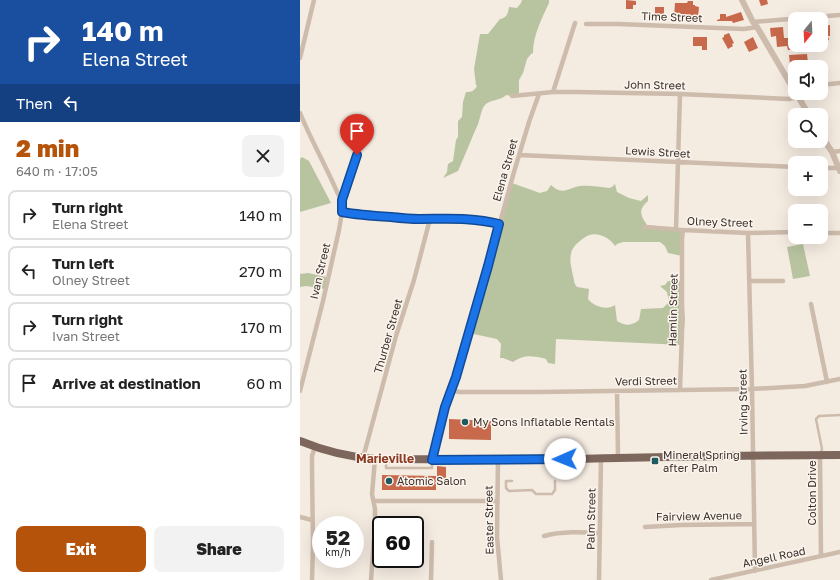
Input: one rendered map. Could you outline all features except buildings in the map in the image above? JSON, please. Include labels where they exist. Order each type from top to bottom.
[{"type":"main road","points":[[300,441],[338,454],[374,459],[432,460],[840,455]]},
{"type":"street","points":[[300,58],[314,0]]},
{"type":"street","points":[[742,0],[788,80]]},
{"type":"street","name":"Time Street","points":[[586,24],[744,29],[755,25],[840,15]]},
{"type":"street","points":[[553,92],[575,23]]},
{"type":"street","points":[[828,84],[840,83]]},
{"type":"street","name":"John Street","points":[[512,96],[553,92],[577,92],[788,98]]},
{"type":"street","name":"Elena Street","points":[[432,460],[445,407],[488,266],[528,122],[539,94]]},
{"type":"street","points":[[676,229],[680,94]]},
{"type":"street","points":[[300,113],[342,200]]},
{"type":"street","points":[[828,146],[839,169],[828,168]]},
{"type":"street","points":[[832,152],[840,150]]},
{"type":"street","name":"Lewis Street","points":[[519,154],[788,167]]},
{"type":"street","name":"Ivan Street","points":[[300,391],[339,230],[342,200],[357,155]]},
{"type":"street","points":[[342,212],[418,219],[479,220],[499,224]]},
{"type":"street","name":"Thurber Street","points":[[363,458],[430,219]]},
{"type":"street","name":"Olney Street","points":[[645,227],[683,230],[788,232]]},
{"type":"street","name":"Hamlin Street","points":[[680,390],[683,230]]},
{"type":"street","name":"Irving Street","points":[[748,232],[755,571]]},
{"type":"street","points":[[828,232],[840,233]]},
{"type":"street","points":[[750,281],[783,281]]},
{"type":"street","points":[[811,304],[827,382]]},
{"type":"street","name":"Verdi Street","points":[[451,390],[459,392],[532,392],[752,389],[805,386],[840,379]]},
{"type":"street","points":[[618,391],[618,457]]},
{"type":"street","points":[[312,516],[312,456],[315,447]]},
{"type":"street","name":"Colton Drive","points":[[820,455],[821,556]]},
{"type":"street","name":"Palm Street","points":[[599,580],[601,458]]},
{"type":"street","points":[[371,580],[375,526],[374,501],[372,494],[374,459]]},
{"type":"street","name":"Easter Street","points":[[498,459],[497,548],[501,580]]},
{"type":"street","points":[[374,501],[497,501]]},
{"type":"street","points":[[300,517],[305,520],[312,520]]},
{"type":"street","name":"Fairview Avenue","points":[[645,527],[754,524]]},
{"type":"street","points":[[544,536],[554,533],[600,533]]},
{"type":"street","points":[[431,580],[432,542]]},
{"type":"street","name":"Angell Road","points":[[711,580],[729,578],[840,552]]},
{"type":"street","points":[[312,568],[312,580]]},
{"type":"lane","points":[[820,455],[822,449],[816,419],[817,417],[840,415]]},
{"type":"lane","points":[[512,481],[506,481],[506,488],[509,491],[532,490],[536,494],[552,494],[555,490],[555,481]]},
{"type":"green space","points":[[522,0],[549,0],[549,3],[536,33],[533,53],[527,59],[523,73],[519,80],[519,93],[512,96],[506,95],[489,102],[484,106],[458,171],[443,178],[447,172],[448,164],[453,161],[456,140],[458,137],[458,121],[462,117],[463,102],[466,92],[473,91],[477,86],[474,69],[480,34],[488,34],[500,19],[506,16],[509,7],[517,8]]},
{"type":"green space","points":[[302,157],[309,161],[331,203],[300,212],[300,159]]},
{"type":"green space","points":[[512,183],[540,193],[547,191],[551,185],[562,191],[583,186],[609,188],[615,184],[617,192],[629,198],[641,201],[648,195],[648,201],[641,210],[643,218],[647,225],[684,229],[682,256],[668,253],[665,246],[660,242],[623,242],[615,246],[610,240],[595,234],[584,237],[573,248],[570,262],[574,282],[577,287],[589,289],[588,299],[593,304],[604,308],[615,305],[617,321],[628,325],[639,320],[641,309],[663,308],[669,302],[667,292],[660,286],[665,285],[668,281],[682,281],[685,319],[683,344],[556,339],[555,364],[548,363],[546,359],[533,357],[517,359],[513,362],[500,358],[501,344],[497,339],[469,333]]},
{"type":"green space","points":[[803,244],[810,276],[793,279],[787,247]]},
{"type":"green space","points":[[308,273],[327,277],[325,289],[306,286],[300,287],[300,274]]},
{"type":"place","name":"My Sons Inflatable Rentals","points":[[465,422]]},
{"type":"place","name":"Mineral Spring after Palm","points":[[655,461]]},
{"type":"place","name":"Atomic Salon","points":[[389,481]]},
{"type":"district","name":"Marieville","points":[[385,459]]},
{"type":"route","points":[[357,155],[342,200],[342,212],[418,219],[485,220],[499,224],[456,377],[445,407],[432,460],[565,459]]}]
